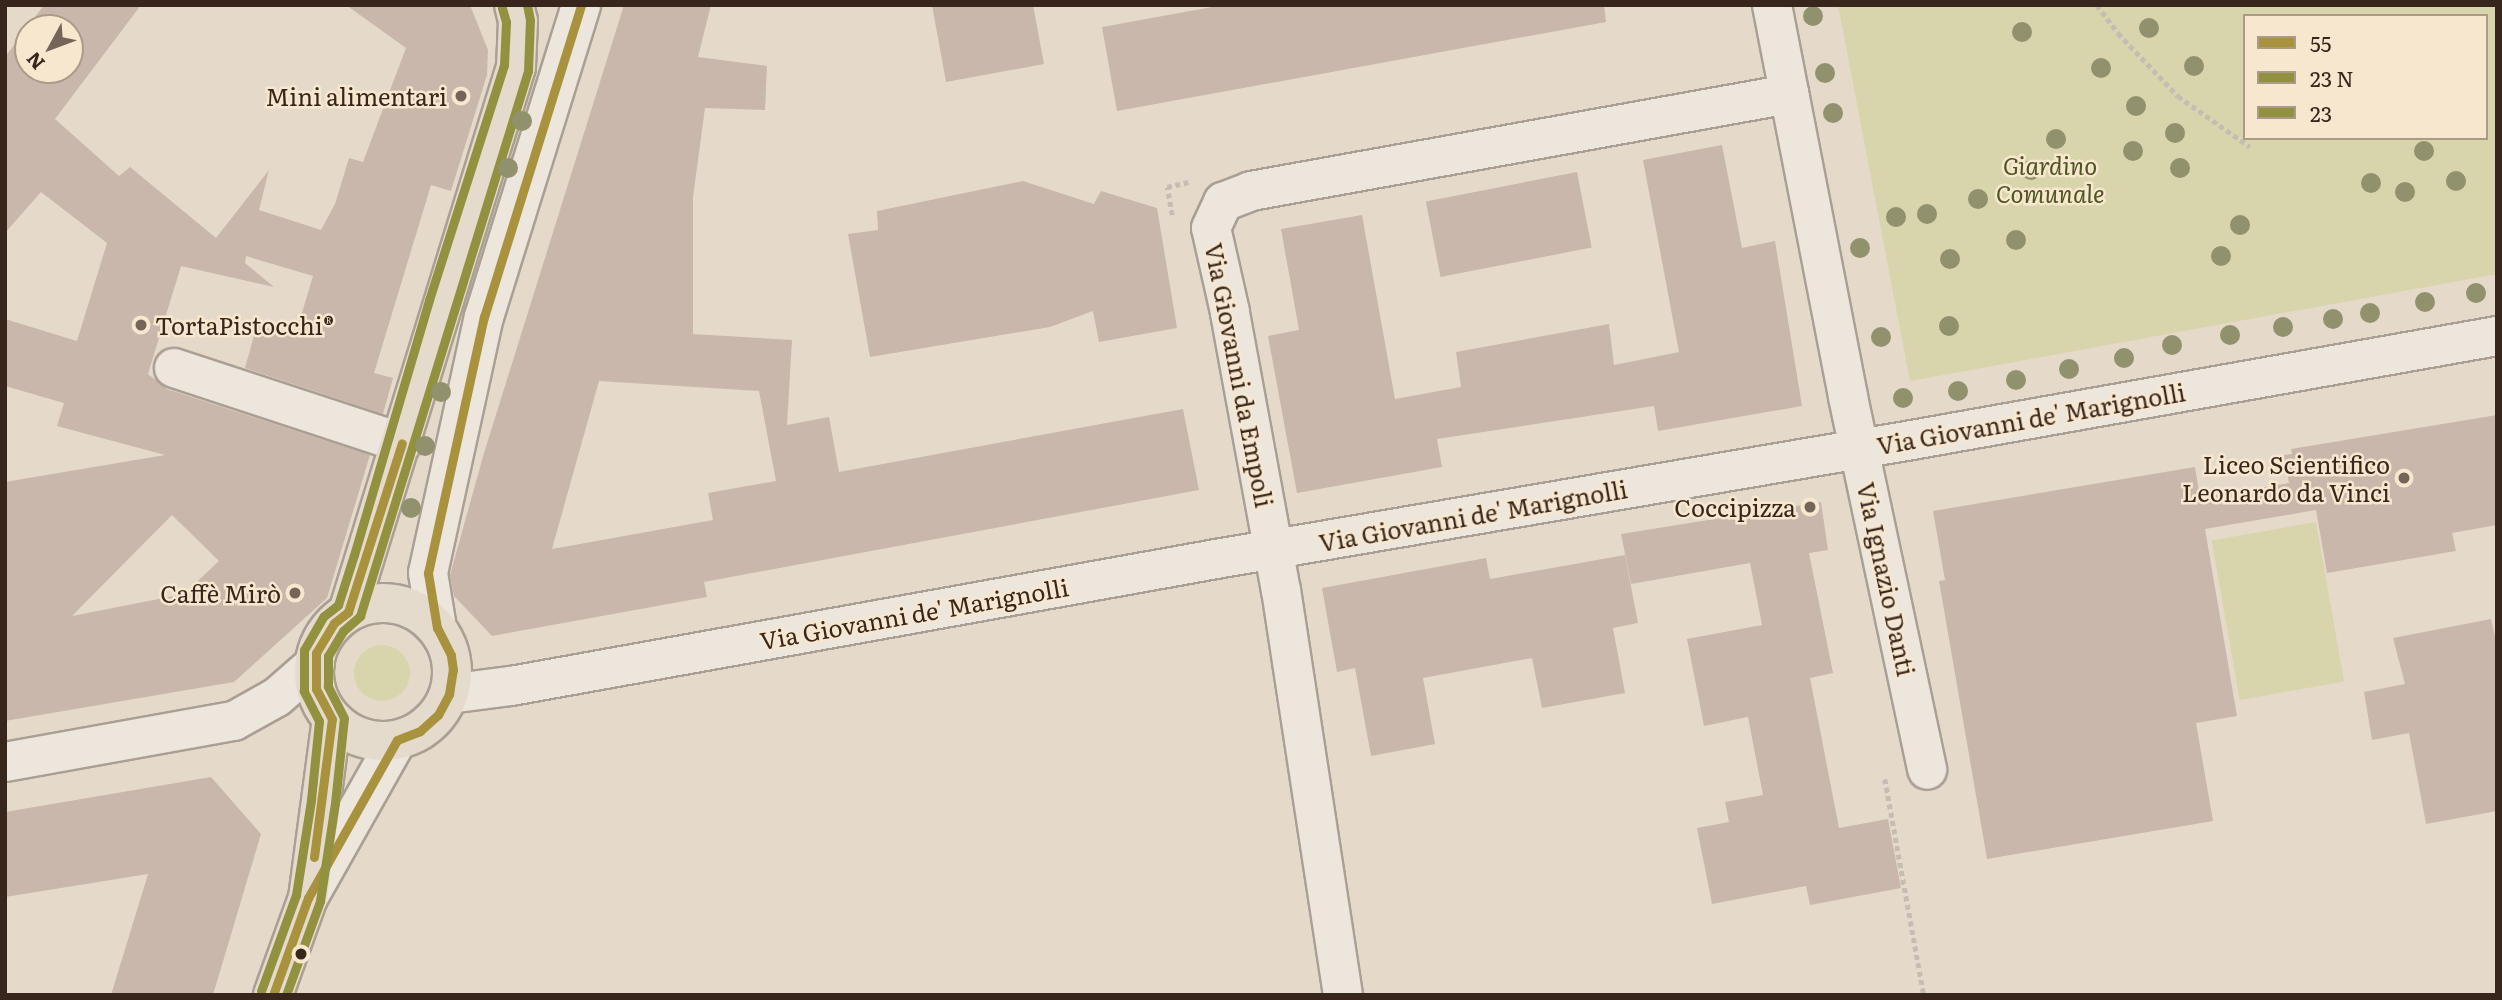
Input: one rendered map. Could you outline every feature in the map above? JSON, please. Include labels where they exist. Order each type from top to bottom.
[{"type":"main road","points":[[348,612],[402,443],[441,303],[516,67],[519,34],[514,5]]},
{"type":"main road","points":[[394,603],[416,610],[437,628],[451,655],[453,670],[449,694],[438,715],[420,731],[397,740],[374,741],[351,734],[332,719],[316,689],[315,664],[323,637],[348,612],[365,605],[394,603]]},
{"type":"main road","points":[[273,995],[308,898],[332,719]]},
{"type":"street","points":[[437,628],[428,573],[484,317],[580,5]]},
{"type":"street","name":"Via Ignazio Danti","points":[[1772,5],[1927,770]]},
{"type":"street","name":"Via Giovanni da Empoli","points":[[1343,995],[1273,550],[1230,312],[1211,228],[1223,202],[1251,191],[1788,94]]},
{"type":"street","name":"Via Giovanni de' Marignolli","points":[[449,694],[511,686],[2497,336]]},
{"type":"street","points":[[174,368],[402,443]]},
{"type":"street","points":[[5,762],[234,721],[276,697],[315,664]]},
{"type":"street","points":[[308,898],[397,740]]},
{"type":"path","points":[[2097,5],[2118,33],[2178,96],[2250,147]]},
{"type":"path","points":[[1924,995],[1884,778],[1927,770]]},
{"type":"green space","name":"Giardino Comunale","points":[[1838,5],[2497,5],[2497,274],[1910,381]]},
{"type":"green space","points":[[2316,522],[2344,682],[2240,700],[2212,540]]},
{"type":"green space","points":[[382,645],[393,647],[402,653],[408,662],[408,684],[402,693],[393,699],[382,701],[371,699],[362,693],[356,684],[354,673],[356,662],[362,653],[371,647]]},
{"type":"building","points":[[44,5],[141,5],[84,81],[84,14],[37,14]]},
{"type":"building","points":[[346,5],[470,5],[488,50],[487,75],[451,191],[431,185],[374,373],[393,378],[383,414],[245,368],[257,325],[295,336],[313,276],[246,256],[245,263],[274,287],[181,266],[148,374],[167,389],[370,455],[327,598],[234,682],[5,721],[5,482],[165,455],[57,426],[64,403],[5,386],[5,319],[77,341],[107,243],[41,192],[5,233],[5,57],[14,45],[14,84],[81,84],[55,119],[119,176],[130,167],[216,238],[269,170],[259,210],[321,230],[335,204],[349,158],[363,162],[406,48]],"holes":[[[172,515],[219,561],[184,594],[72,616]]]},
{"type":"building","points":[[624,5],[711,5],[698,57],[767,66],[765,110],[705,108],[693,197],[693,334],[792,340],[787,425],[829,417],[839,472],[1183,409],[1199,490],[704,582],[707,597],[492,636],[454,596],[450,575],[484,453]],"holes":[[[599,381],[759,391],[776,481],[708,493],[713,520],[552,549]]]},
{"type":"building","points":[[932,5],[1033,5],[1044,64],[946,82]]},
{"type":"building","points":[[1223,5],[1604,5],[1606,22],[1117,111],[1102,27]]},
{"type":"building","points":[[1722,145],[1742,248],[1775,241],[1802,406],[1658,431],[1654,406],[1437,439],[1442,467],[1297,493],[1268,336],[1299,330],[1281,229],[1362,215],[1395,399],[1461,387],[1456,352],[1609,324],[1614,365],[1679,352],[1643,160]]},
{"type":"building","points":[[1577,172],[1592,248],[1441,277],[1426,201]]},
{"type":"building","points":[[1023,181],[1094,204],[1101,191],[1157,208],[1177,328],[1099,342],[1093,311],[1050,327],[870,357],[848,234],[878,230],[877,211]]},
{"type":"building","points":[[2497,415],[2497,525],[2452,533],[2456,551],[2327,573],[2316,510],[2205,529],[2237,716],[2196,723],[2213,821],[1987,859],[1939,581],[1945,580],[1933,511],[2195,467],[2200,498],[2289,483],[2284,455],[2292,454],[2291,449]]},
{"type":"building","points":[[1821,502],[1828,550],[1809,553],[1833,673],[1810,678],[1839,828],[1888,819],[1901,888],[1810,905],[1806,886],[1712,904],[1697,828],[1729,822],[1725,802],[1763,795],[1748,717],[1704,726],[1687,639],[1762,625],[1750,563],[1631,584],[1621,534]]},
{"type":"building","points":[[1625,555],[1638,623],[1613,628],[1625,693],[1542,708],[1532,658],[1423,678],[1435,744],[1371,756],[1355,668],[1337,672],[1322,588],[1486,558],[1490,579]]},
{"type":"building","points":[[2491,619],[2497,646],[2497,811],[2426,824],[2409,733],[2372,740],[2364,692],[2405,684],[2393,638]]},
{"type":"building","points":[[211,777],[261,834],[213,995],[111,995],[148,874],[5,897],[5,812]]},
{"type":"transit line","points":[[286,995],[320,901],[335,803],[344,718],[328,686],[328,656],[343,631],[360,616],[528,71],[530,20],[527,5]]},
{"type":"transit line","name":"55","points":[[273,995],[308,898],[397,740],[420,731],[438,715],[449,694],[453,670],[451,655],[437,628],[428,573],[484,317],[581,5]]},
{"type":"transit line","name":"23","points":[[261,991],[296,895],[311,800],[319,721],[304,691],[304,650],[324,616],[338,605],[354,555],[429,300],[504,65],[506,22],[502,8]]},
{"type":"transit line","name":"55","points":[[314,857],[332,719],[316,689],[316,653],[334,623],[348,612],[402,443]]},
{"type":"place","name":"Mini alimentari","points":[[461,96]]},
{"type":"place","name":"TortaPistocchi®","points":[[141,325]]},
{"type":"place","name":"Liceo Scientifico Leonardo da Vinci","points":[[2404,478]]},
{"type":"place","name":"Coccipizza","points":[[1810,507]]},
{"type":"place","name":"Caffè Mirò","points":[[295,593]]}]
